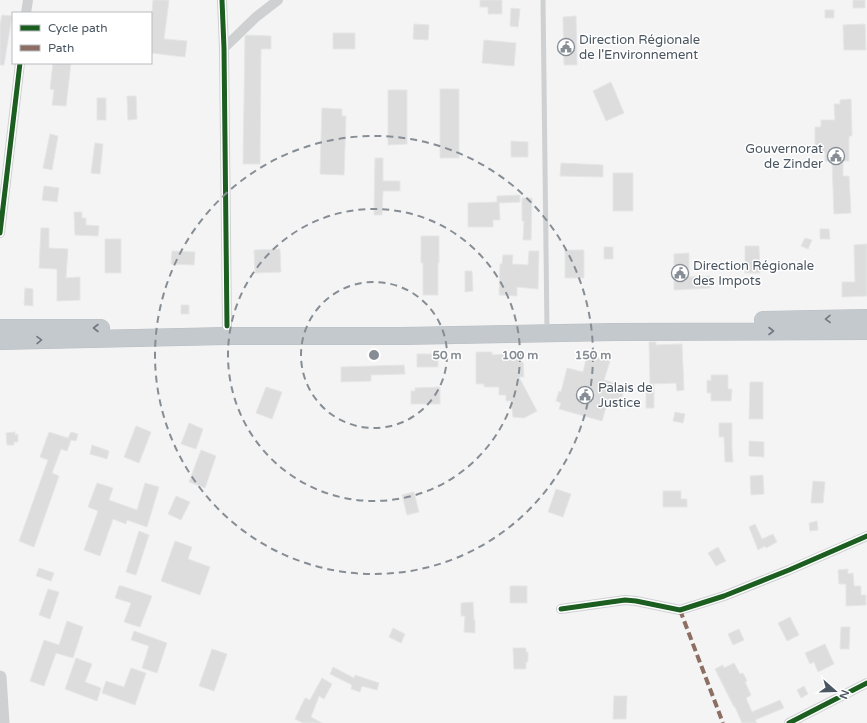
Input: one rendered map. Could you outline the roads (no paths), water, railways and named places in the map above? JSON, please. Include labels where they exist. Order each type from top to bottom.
[{"type":"highway","points":[[0,341],[616,327],[867,318]]},
{"type":"highway","points":[[0,328],[227,326],[402,331]]},
{"type":"highway","points":[[616,327],[867,331]]},
{"type":"street","points":[[26,12],[28,0]]},
{"type":"street","points":[[222,0],[224,48],[227,326]]},
{"type":"street","points":[[224,48],[256,17],[278,0]]},
{"type":"street","points":[[0,233],[20,64]]},
{"type":"street","points":[[561,609],[625,600],[680,610],[724,596],[867,536]]},
{"type":"street","points":[[0,678],[3,723]]},
{"type":"street","points":[[789,723],[867,683]]},
{"type":"lane","points":[[543,0],[547,328]]},
{"type":"place","name":"Direction Régionale de l'Environnement","points":[[566,47]]},
{"type":"place","name":"Gouvernorat de Zinder","points":[[836,156]]},
{"type":"place","name":"Direction Régionale des Impots","points":[[680,273]]},
{"type":"place","name":"Palais de Justice","points":[[585,395]]}]
